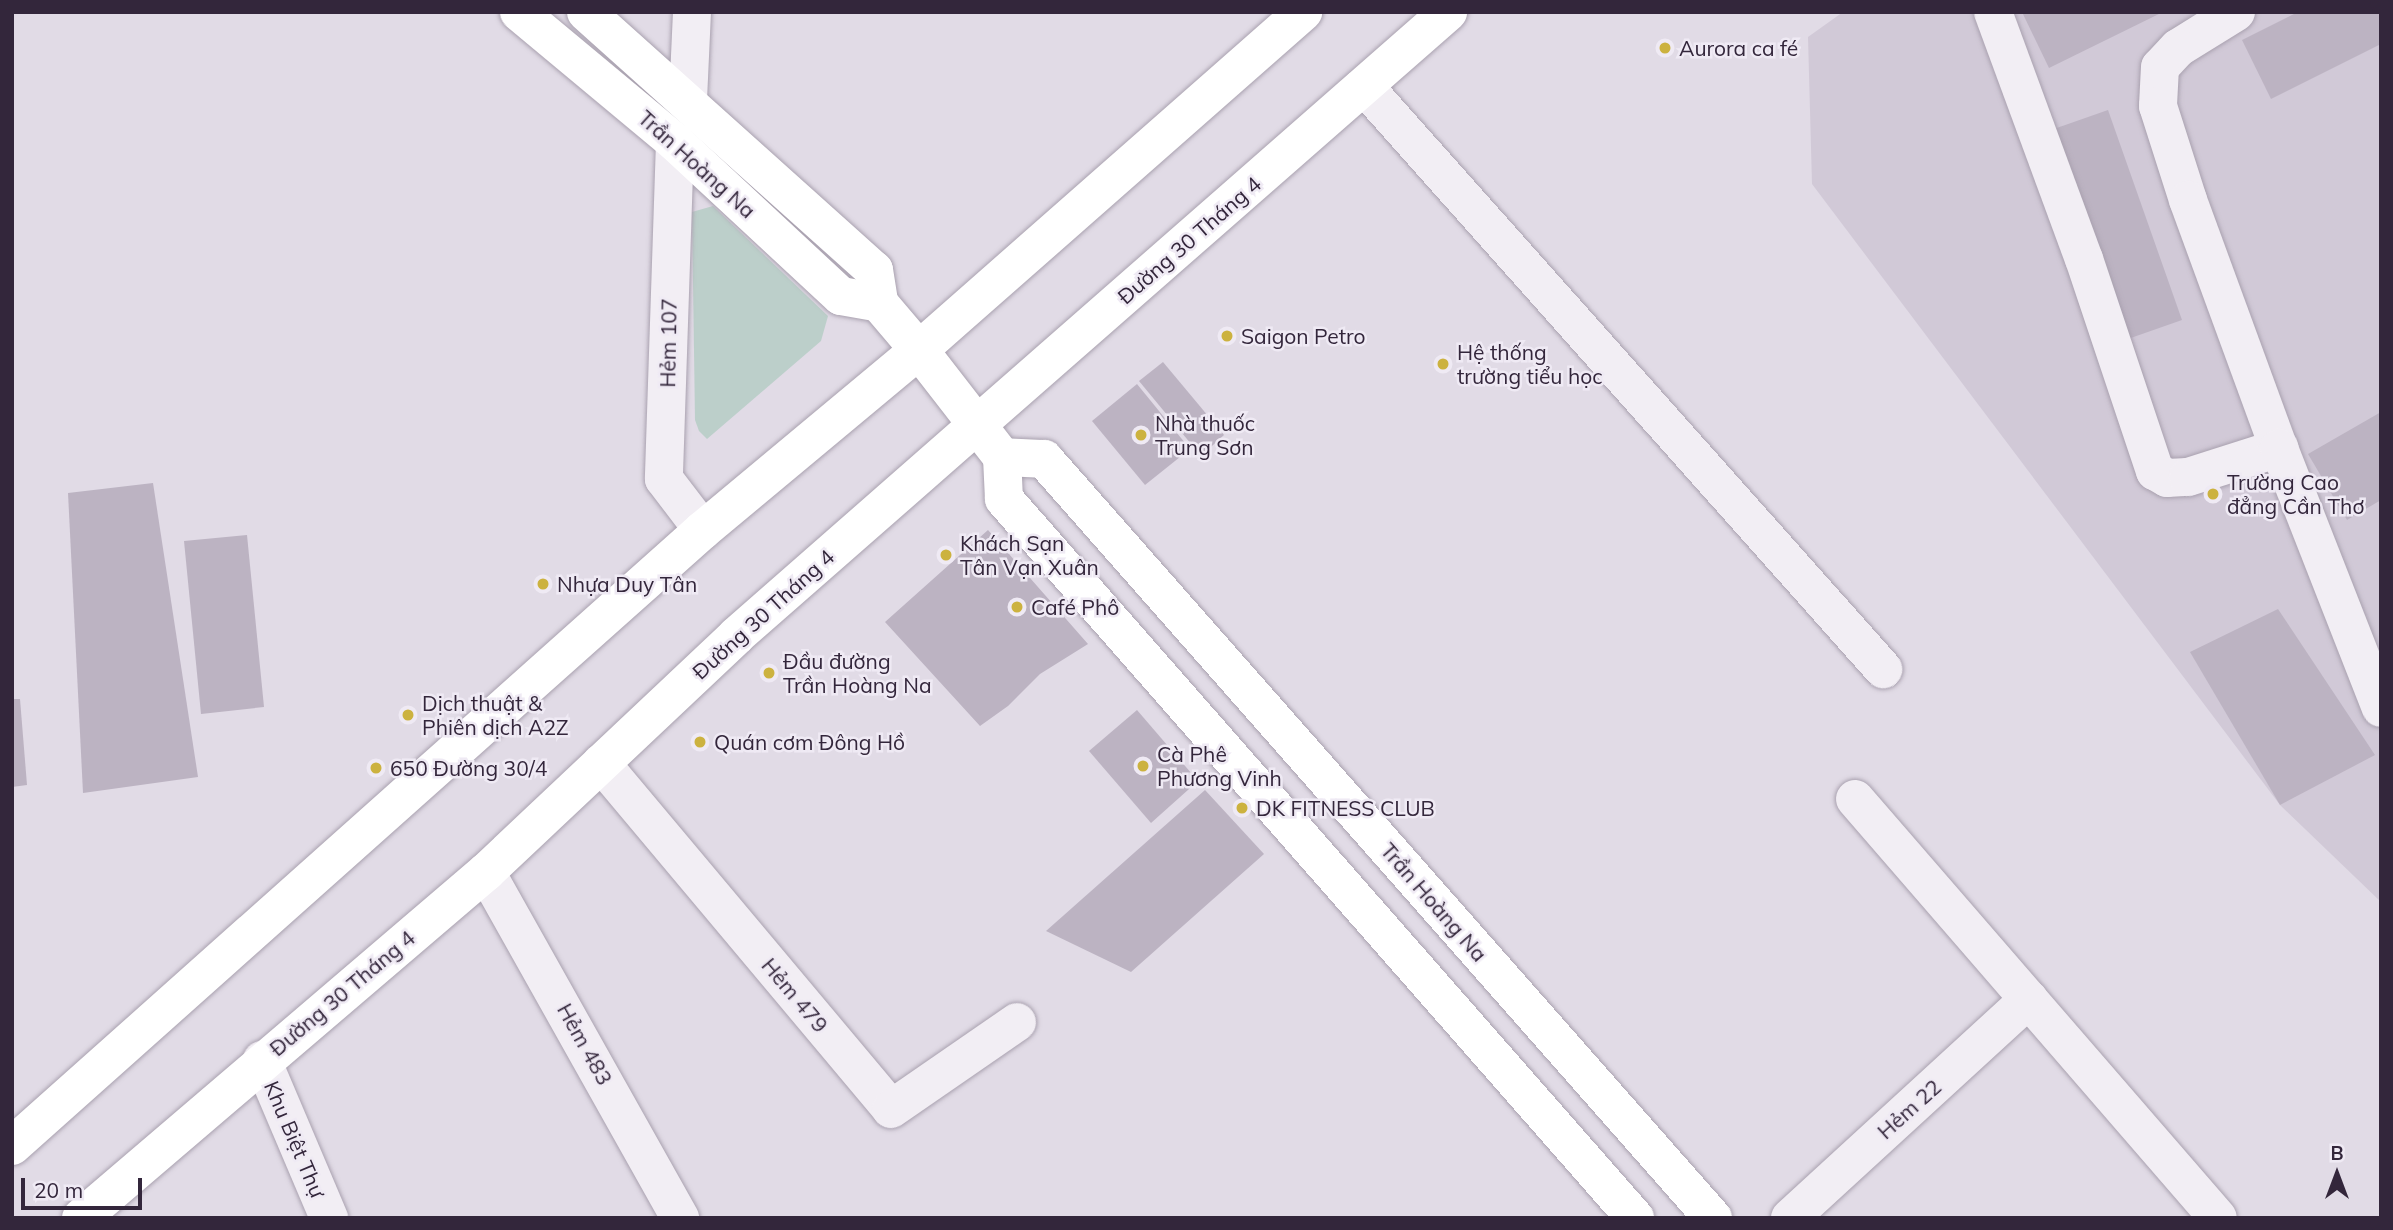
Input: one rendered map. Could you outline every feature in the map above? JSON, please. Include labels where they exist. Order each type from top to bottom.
[{"type":"main road","name":"Trần Hoàng Na","points":[[519,12],[675,142],[841,296],[878,303],[874,270],[688,100],[586,12]]},
{"type":"main road","points":[[12,1146],[703,530],[919,350],[1303,12]]},
{"type":"main road","name":"Đường 30 Tháng 4","points":[[81,1218],[262,1060],[486,872],[736,636],[1448,12]]},
{"type":"main road","points":[[878,303],[919,350],[1002,457],[1004,499],[1635,1218]]},
{"type":"main road","name":"Trần Hoàng Na","points":[[1002,457],[1044,459],[1713,1218]]},
{"type":"street","points":[[688,100],[692,12]]},
{"type":"street","points":[[1993,12],[2084,258],[2155,471],[2167,478],[2188,477],[2279,448]]},
{"type":"street","points":[[2236,12],[2178,48],[2160,67],[2158,106],[2188,200],[2279,448],[2381,708]]},
{"type":"street","points":[[1364,86],[1883,669]]},
{"type":"street","name":"Hẻm 107","points":[[675,142],[664,479],[703,530]]},
{"type":"street","name":"Hẻm 479","points":[[601,763],[891,1110],[1017,1022]]},
{"type":"street","points":[[1855,799],[2218,1218]]},
{"type":"street","name":"Hẻm 483","points":[[486,872],[680,1218]]},
{"type":"street","name":"Hẻm 22","points":[[1790,1218],[2029,999]]},
{"type":"street","name":"Khu Biệt Thự","points":[[262,1060],[329,1218]]},
{"type":"shaded area","name":"Trường Cao đẳng Cần Thơ","points":[[1843,12],[2381,12],[2381,902],[2280,805],[1812,184],[1808,37]]},
{"type":"shaded area","points":[[713,206],[828,316],[821,341],[707,439],[699,431],[695,420],[692,212]]},
{"type":"building","points":[[2022,12],[2163,12],[2049,68]]},
{"type":"building","points":[[2298,12],[2381,12],[2381,44],[2271,99],[2242,40]]},
{"type":"building","points":[[2108,110],[2182,320],[2125,340],[2051,130]]},
{"type":"building","points":[[1163,362],[1224,435],[1201,456],[1139,381]]},
{"type":"building","name":"Nhà thuốc Trung Sơn","points":[[1137,384],[1190,449],[1145,485],[1092,421]]},
{"type":"building","points":[[2381,412],[2381,500],[2347,520],[2308,454]]},
{"type":"building","points":[[153,483],[198,777],[83,793],[68,493]]},
{"type":"building","points":[[988,530],[1088,644],[1040,674],[1008,706],[980,726],[885,622]]},
{"type":"building","points":[[247,535],[264,707],[201,714],[184,541]]},
{"type":"building","points":[[2278,609],[2375,755],[2280,805],[2190,652]]},
{"type":"building","points":[[12,699],[20,699],[27,785],[12,787]]},
{"type":"building","name":"Cà Phê Phương Vinh","points":[[1137,710],[1198,781],[1151,823],[1089,751]]},
{"type":"building","points":[[1205,790],[1264,854],[1131,972],[1046,931]]},
{"type":"place","name":"Aurora ca fé","points":[[1665,48]]},
{"type":"place","name":"Saigon Petro","points":[[1227,336]]},
{"type":"place","name":"Hệ thống trường tiểu học","points":[[1443,364]]},
{"type":"place","name":"Nhà thuốc Trung Sơn","points":[[1141,435]]},
{"type":"place","name":"Trường Cao đẳng Cần Thơ","points":[[2213,494]]},
{"type":"place","name":"Khách Sạn Tân Vạn Xuân","points":[[946,555]]},
{"type":"place","name":"Nhựa Duy Tân","points":[[543,584]]},
{"type":"place","name":"Café Phô","points":[[1017,607]]},
{"type":"place","name":"Đầu đường Trần Hoàng Na","points":[[769,673]]},
{"type":"place","name":"Dịch thuật & Phiên dịch A2Z","points":[[408,715]]},
{"type":"place","name":"Quán cơm Đông Hồ","points":[[700,742]]},
{"type":"place","name":"Cà Phê Phương Vinh","points":[[1143,766]]},
{"type":"place","name":"650 Đường 30/4","points":[[376,768]]},
{"type":"place","name":"DK FITNESS CLUB","points":[[1242,808]]}]
